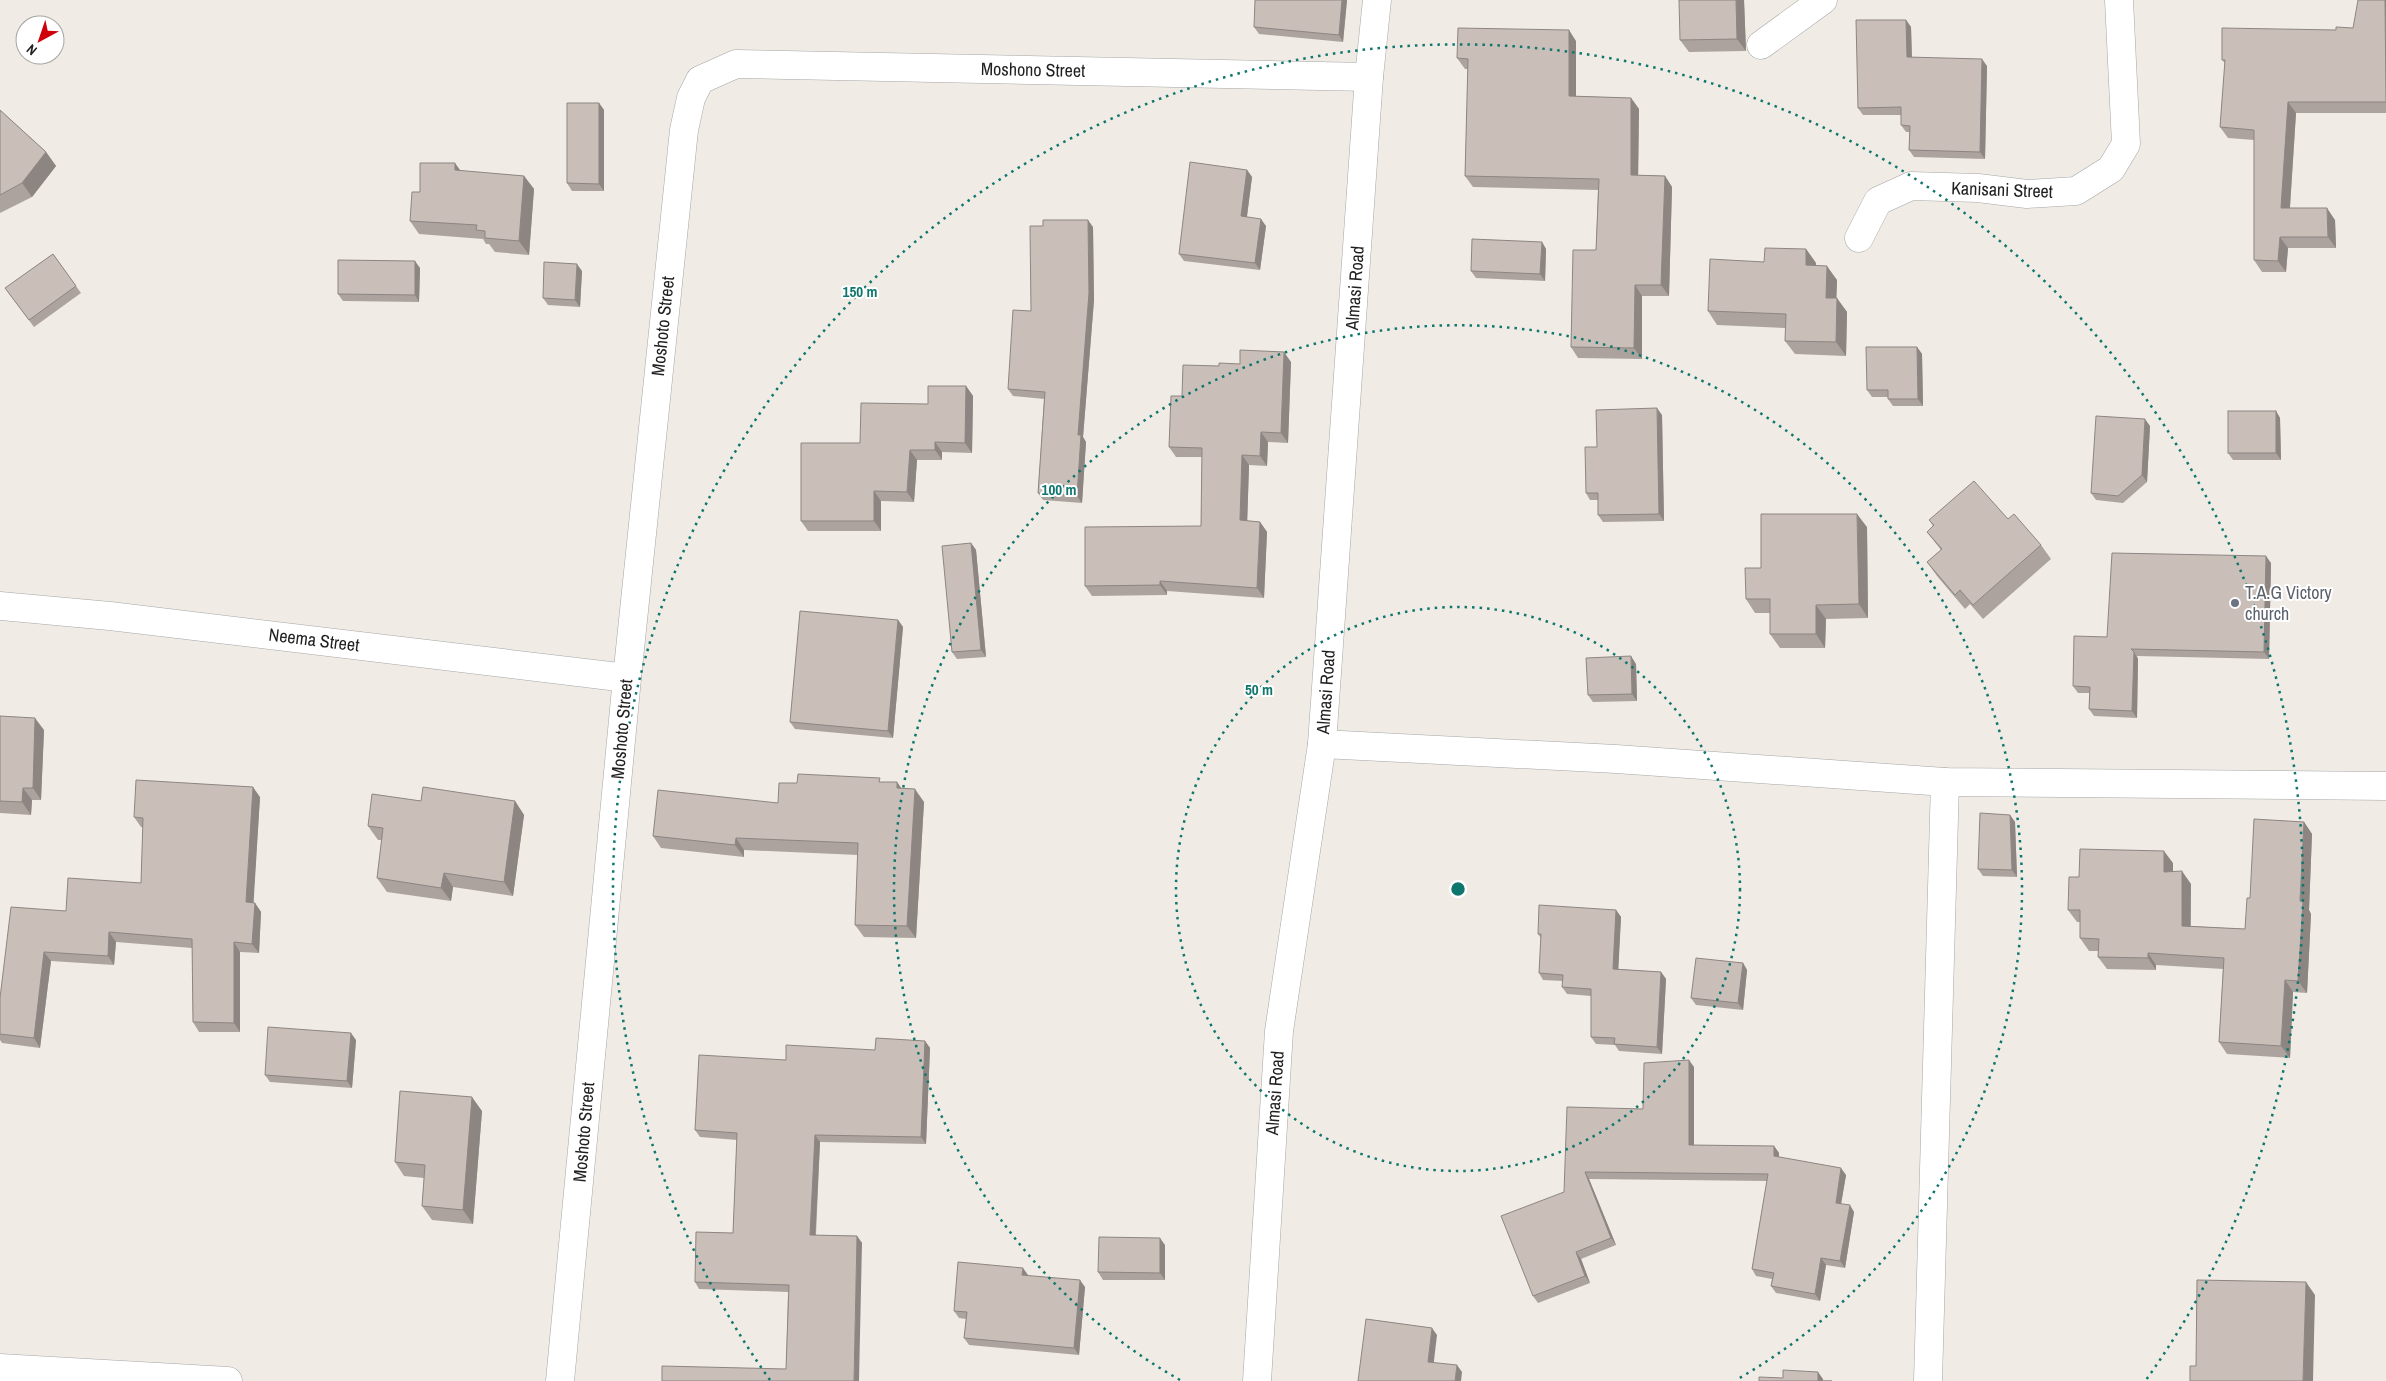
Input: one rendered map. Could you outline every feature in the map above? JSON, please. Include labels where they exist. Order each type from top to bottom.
[{"type":"street","name":"Almasi Road","points":[[1257,1381],[1279,1031],[1322,744],[1369,77],[1378,0]]},
{"type":"street","points":[[1761,45],[1823,0]]},
{"type":"street","name":"Kanisani Street","points":[[1859,238],[1878,201],[1911,186],[1978,188],[2027,194],[2066,191],[2076,190],[2112,169],[2126,144],[2119,0]]},
{"type":"street","name":"Moshono Street","points":[[700,80],[736,64],[1369,77]]},
{"type":"street","name":"Moshoto Street","points":[[560,1381],[627,678],[684,130],[690,98],[700,80]]},
{"type":"street","name":"Neema Street","points":[[0,606],[120,617],[627,678]]},
{"type":"street","points":[[1322,744],[1616,759],[1945,782],[2386,786]]},
{"type":"street","points":[[1928,1381],[1945,782]]},
{"type":"street","points":[[0,1368],[228,1381]]},
{"type":"building","points":[[1255,0],[1342,0],[1339,35],[1254,27]]},
{"type":"building","points":[[1679,0],[1736,0],[1737,39],[1680,40]]},
{"type":"building","points":[[2358,0],[2385,0],[2386,102],[2288,102],[2281,208],[2327,208],[2328,237],[2280,237],[2278,261],[2254,260],[2254,130],[2220,127],[2225,60],[2222,60],[2222,28],[2336,30],[2336,27],[2353,28]]},
{"type":"building","points":[[1856,20],[1906,20],[1907,57],[1982,59],[1980,152],[1909,150],[1910,126],[1901,125],[1901,107],[1858,108]]},
{"type":"building","points":[[1458,28],[1569,30],[1569,96],[1631,98],[1631,175],[1665,176],[1661,285],[1635,285],[1634,348],[1571,347],[1573,250],[1596,250],[1599,179],[1465,176],[1468,59],[1457,58]]},
{"type":"building","points":[[567,103],[599,103],[599,184],[567,183]]},
{"type":"building","points":[[0,110],[46,152],[22,183],[0,195]]},
{"type":"building","points":[[1190,162],[1247,170],[1241,216],[1261,219],[1255,263],[1179,254]]},
{"type":"building","points":[[420,163],[455,163],[455,170],[524,176],[519,241],[485,238],[485,231],[476,230],[477,225],[410,221],[412,192],[420,192]]},
{"type":"building","points":[[1043,220],[1088,220],[1089,293],[1078,435],[1081,435],[1077,496],[1038,493],[1045,392],[1008,389],[1013,310],[1031,311],[1030,226],[1043,226]]},
{"type":"building","points":[[1472,239],[1542,242],[1540,274],[1471,271]]},
{"type":"building","points":[[1765,248],[1806,249],[1806,265],[1827,266],[1826,298],[1837,298],[1836,342],[1785,341],[1786,314],[1708,311],[1710,259],[1764,262]]},
{"type":"building","points":[[53,254],[76,286],[29,320],[5,288]]},
{"type":"building","points":[[338,260],[415,261],[415,295],[338,294]]},
{"type":"building","points":[[544,262],[577,264],[575,300],[543,298]]},
{"type":"building","points":[[1866,347],[1917,347],[1918,399],[1888,399],[1888,390],[1867,390]]},
{"type":"building","points":[[1240,350],[1284,352],[1281,433],[1261,432],[1260,456],[1242,455],[1240,520],[1260,522],[1257,588],[1160,581],[1160,585],[1085,586],[1085,527],[1201,526],[1202,448],[1169,447],[1171,396],[1182,396],[1183,365],[1219,366],[1219,363],[1240,364]]},
{"type":"building","points":[[928,386],[966,386],[965,443],[935,442],[935,450],[910,450],[907,492],[874,491],[874,521],[801,521],[801,443],[860,443],[861,403],[928,404]]},
{"type":"building","points":[[1657,408],[1659,514],[1598,515],[1598,493],[1586,493],[1585,447],[1597,447],[1596,410]]},
{"type":"building","points":[[2228,411],[2276,411],[2276,453],[2228,453]]},
{"type":"building","points":[[2096,416],[2145,419],[2142,475],[2118,496],[2091,493]]},
{"type":"building","points":[[1974,481],[2008,519],[2014,514],[2041,545],[1973,605],[1960,590],[1955,595],[1927,562],[1942,549],[1927,532],[1934,525],[1929,520]]},
{"type":"building","points":[[1761,514],[1857,514],[1859,604],[1816,605],[1816,634],[1770,634],[1770,599],[1746,599],[1745,568],[1761,568]]},
{"type":"building","points":[[971,543],[981,650],[952,652],[942,546]]},
{"type":"building","points":[[2112,553],[2266,556],[2264,652],[2131,649],[2134,652],[2132,711],[2089,709],[2090,687],[2073,686],[2074,636],[2107,637]]},
{"type":"building","points":[[800,611],[898,620],[888,731],[790,722]]},
{"type":"building","points":[[1631,656],[1632,694],[1588,695],[1586,658]]},
{"type":"building","points":[[0,716],[35,718],[33,788],[23,788],[22,802],[0,801]]},
{"type":"building","points":[[798,774],[880,778],[879,782],[897,782],[897,788],[915,789],[907,926],[855,925],[858,843],[736,838],[735,845],[653,836],[658,790],[778,803],[779,783],[797,783]]},
{"type":"building","points":[[136,780],[253,787],[246,902],[255,903],[252,944],[234,942],[234,1023],[193,1022],[192,939],[109,932],[108,956],[44,952],[34,1038],[0,1034],[0,998],[11,907],[66,911],[68,878],[141,883],[143,818],[134,817]]},
{"type":"building","points":[[423,787],[515,801],[504,882],[444,873],[441,888],[377,878],[383,828],[368,826],[372,794],[421,801]]},
{"type":"building","points":[[1980,813],[2010,815],[2012,870],[1978,869]]},
{"type":"building","points":[[2254,819],[2304,822],[2300,901],[2303,902],[2298,981],[2285,980],[2281,1046],[2219,1042],[2224,958],[2148,953],[2148,958],[2098,957],[2099,939],[2080,938],[2080,910],[2068,910],[2069,877],[2079,877],[2080,849],[2164,851],[2164,872],[2182,871],[2182,926],[2245,929],[2247,898],[2250,898]]},
{"type":"building","points":[[1539,905],[1616,910],[1613,969],[1661,972],[1657,1047],[1614,1044],[1615,1038],[1591,1037],[1591,989],[1562,987],[1563,975],[1539,973],[1541,934],[1538,934]]},
{"type":"building","points":[[1696,958],[1743,963],[1738,1003],[1691,998]]},
{"type":"building","points":[[268,1027],[351,1033],[347,1081],[265,1075]]},
{"type":"building","points":[[876,1038],[925,1041],[921,1137],[815,1135],[810,1235],[857,1236],[854,1381],[662,1381],[662,1366],[786,1369],[789,1285],[695,1282],[696,1232],[733,1233],[737,1133],[695,1130],[699,1055],[786,1060],[786,1045],[875,1050]]},
{"type":"building","points":[[1689,1060],[1689,1145],[1774,1146],[1774,1156],[1841,1168],[1836,1203],[1850,1205],[1840,1261],[1821,1258],[1815,1294],[1771,1286],[1774,1273],[1752,1269],[1768,1174],[1585,1172],[1611,1238],[1576,1252],[1585,1276],[1533,1296],[1501,1216],[1564,1192],[1567,1107],[1643,1109],[1644,1063]]},
{"type":"building","points":[[400,1091],[472,1097],[463,1210],[422,1206],[425,1165],[395,1162]]},
{"type":"building","points":[[1099,1237],[1160,1238],[1160,1273],[1098,1272]]},
{"type":"building","points":[[958,1262],[1023,1268],[1022,1275],[1080,1280],[1074,1348],[964,1338],[967,1312],[954,1311]]},
{"type":"building","points":[[2197,1280],[2306,1282],[2303,1381],[2190,1381],[2190,1366],[2196,1366]]},
{"type":"building","points":[[1366,1319],[1432,1328],[1428,1362],[1457,1365],[1455,1381],[1358,1381]]},
{"type":"building","points":[[1783,1370],[1818,1372],[1818,1381],[1759,1381],[1759,1377],[1783,1378]]},
{"type":"place","name":"T.A.G Victory church","points":[[2235,603]]}]
